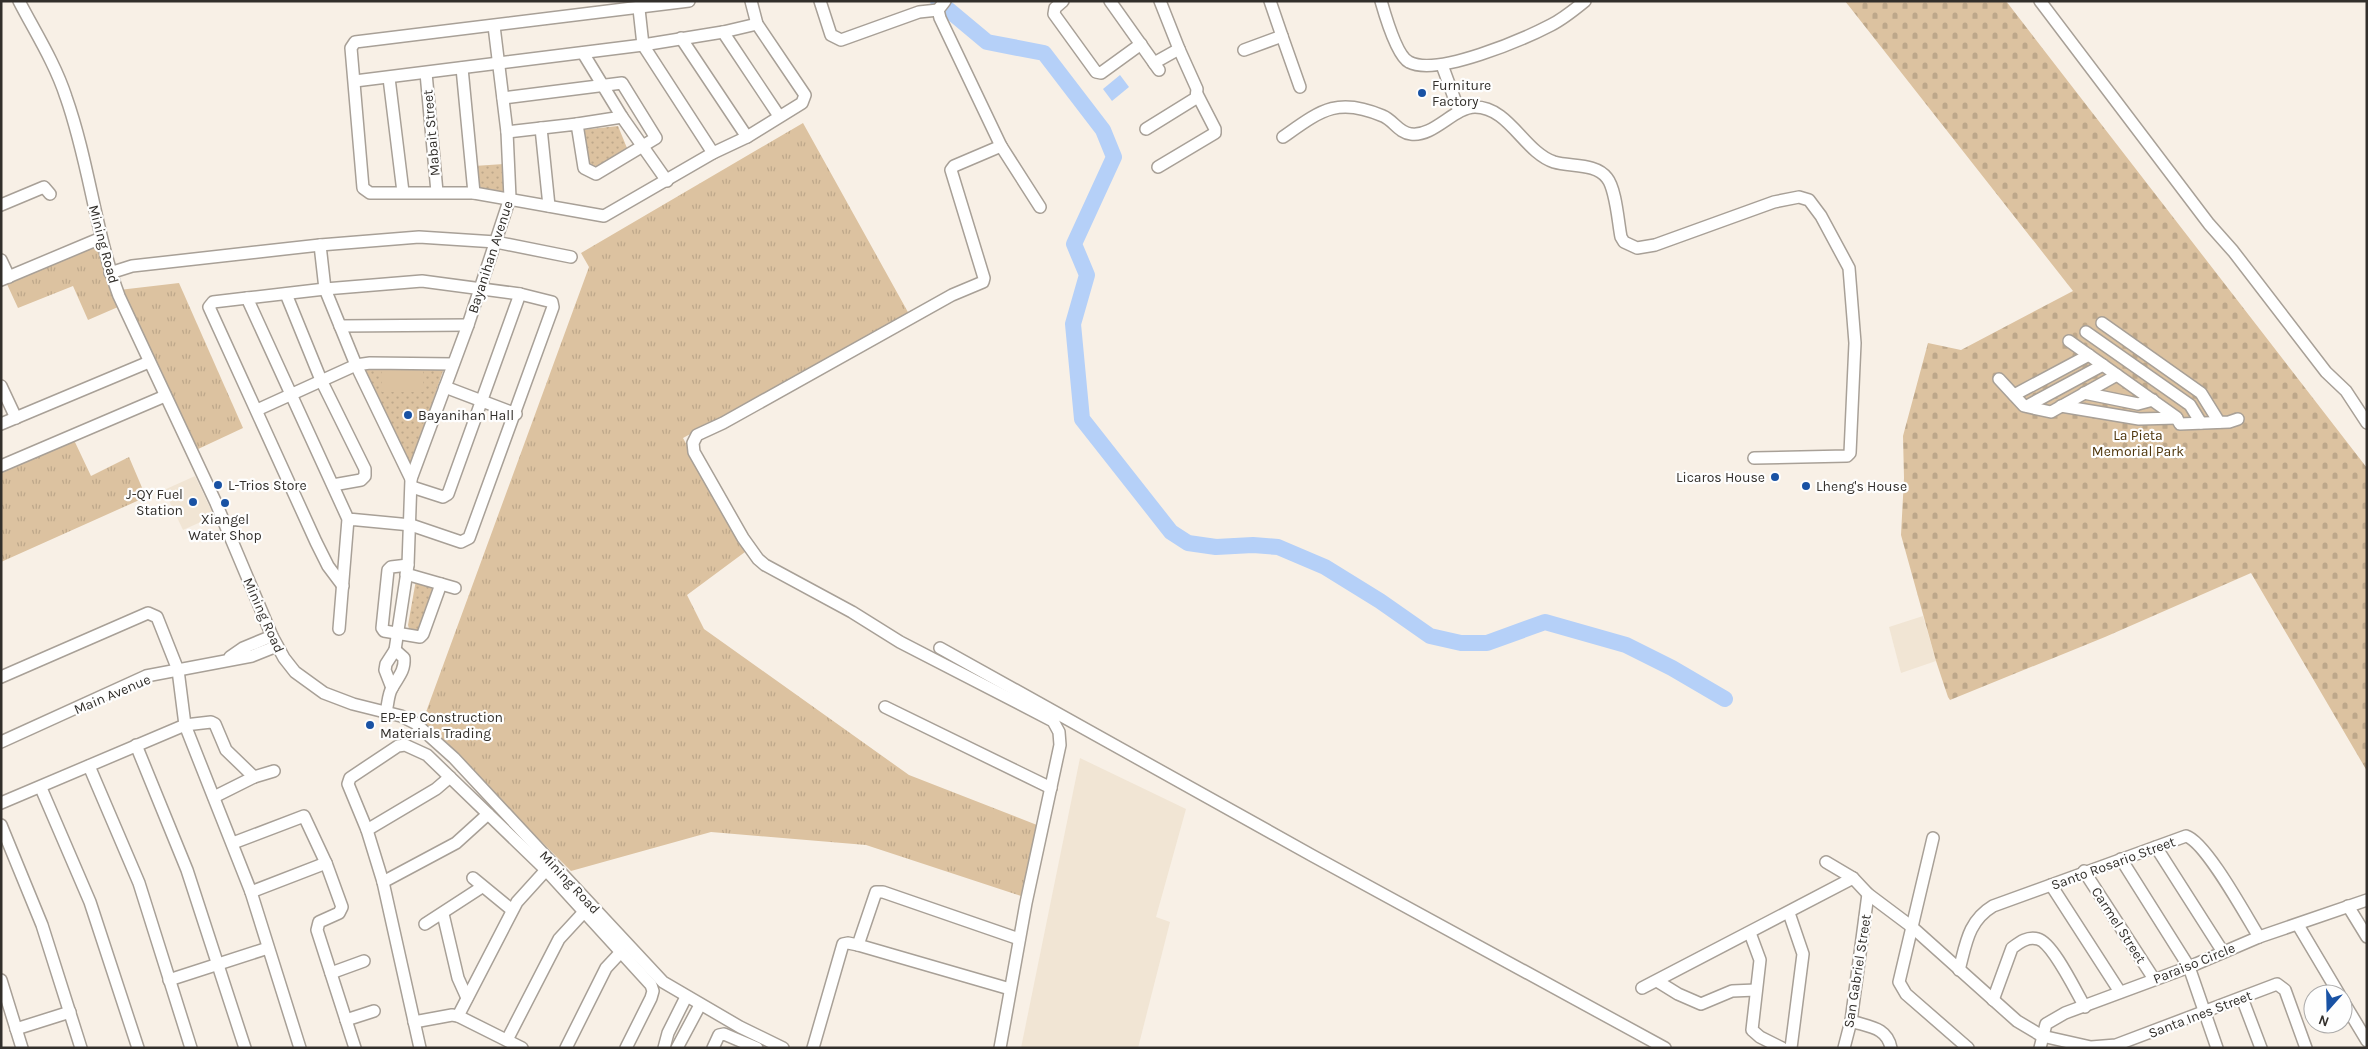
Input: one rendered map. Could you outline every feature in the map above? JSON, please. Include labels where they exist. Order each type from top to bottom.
[{"type":"street","name":"Mining Road","points":[[19,1],[66,95],[79,140],[110,273],[149,362],[216,503],[274,641],[295,672],[324,693],[353,704],[386,712],[414,723],[435,739],[651,971],[686,997],[740,1028],[783,1048]]},
{"type":"street","points":[[689,1],[639,9],[356,42],[351,48],[356,81],[363,188],[370,193],[474,193],[604,216],[713,153],[747,137],[802,102],[805,95],[757,24],[751,1]]},
{"type":"street","points":[[820,1],[831,35],[837,39],[942,5],[968,80],[1000,146],[1040,207]]},
{"type":"street","points":[[1063,1],[1055,8],[1054,14],[1096,72],[1101,73],[1141,44]]},
{"type":"street","points":[[1110,1],[1156,66],[1179,49]]},
{"type":"street","points":[[1158,167],[1215,133],[1215,129],[1197,94],[1160,1]]},
{"type":"street","points":[[1270,1],[1300,87]]},
{"type":"street","points":[[1382,2],[1400,53],[1409,62],[1420,65],[1442,65],[1517,40],[1552,24],[1585,1]]},
{"type":"street","points":[[2040,1],[2209,224],[2233,251],[2326,372],[2346,391],[2367,423]]},
{"type":"street","points":[[639,9],[643,45],[713,153]]},
{"type":"street","points":[[356,81],[643,45],[723,32],[757,24]]},
{"type":"street","name":"Bayanihan Avenue","points":[[411,483],[468,326],[510,198],[507,132],[494,26]]},
{"type":"street","points":[[723,32],[779,116]]},
{"type":"street","points":[[1244,50],[1282,36]]},
{"type":"street","points":[[681,38],[747,137]]},
{"type":"street","points":[[583,53],[622,117],[666,180]]},
{"type":"street","points":[[1442,65],[1459,111]]},
{"type":"street","points":[[462,68],[474,193]]},
{"type":"street","name":"Mabait Street","points":[[426,73],[436,192]]},
{"type":"street","points":[[389,78],[403,192]]},
{"type":"street","points":[[503,98],[603,87],[619,83],[624,85],[656,138],[643,148],[596,174],[584,168],[577,124]]},
{"type":"street","points":[[1146,129],[1193,101],[1197,94]]},
{"type":"street","points":[[1283,137],[1331,107],[1342,105],[1384,116],[1404,132],[1411,134],[1443,123],[1459,111],[1477,107],[1488,110],[1498,115],[1542,156],[1555,162],[1594,169],[1604,174],[1611,185],[1621,237],[1629,246],[1642,248],[1792,198],[1799,197],[1808,200],[1821,216],[1849,268],[1855,343],[1850,453],[1846,456],[1754,458]]},
{"type":"street","points":[[507,132],[622,117]]},
{"type":"street","points":[[541,128],[549,206]]},
{"type":"street","points":[[1000,146],[954,166],[951,170],[984,278],[983,282],[952,295],[723,423],[697,435],[693,443],[694,452],[758,560],[777,573],[852,612],[900,642],[1053,722],[1059,732],[1060,744],[1019,939],[1000,1048]]},
{"type":"street","points":[[1,205],[44,187],[50,194]]},
{"type":"street","points":[[110,273],[132,266],[320,245],[419,237],[496,242],[571,258]]},
{"type":"street","points":[[1,260],[5,278],[101,238]]},
{"type":"street","points":[[320,245],[325,289],[356,364],[411,483],[411,525],[407,569],[398,633],[394,650],[386,664],[385,670],[392,688]]},
{"type":"street","points":[[343,586],[328,566],[316,542],[210,307],[213,302],[325,289],[422,281],[520,294],[552,302],[553,307],[516,414],[466,541],[461,542],[411,525],[348,519]]},
{"type":"street","points":[[286,294],[321,380],[365,469],[365,476],[361,480],[333,485]]},
{"type":"street","points":[[411,483],[446,496],[520,294]]},
{"type":"street","points":[[246,298],[348,519],[339,629]]},
{"type":"street","points":[[2102,323],[2202,393],[2219,422]]},
{"type":"street","points":[[340,326],[468,326]]},
{"type":"street","points":[[2086,332],[2190,405],[2200,423]]},
{"type":"street","points":[[2069,341],[2177,418],[2180,424],[2229,422],[2238,419]]},
{"type":"street","points":[[2014,396],[2089,355]]},
{"type":"street","points":[[1,424],[149,362]]},
{"type":"street","points":[[257,410],[356,364],[453,364]]},
{"type":"street","points":[[2028,406],[2102,365]]},
{"type":"street","points":[[1999,379],[2014,396],[2028,406],[2051,412],[2117,375]]},
{"type":"street","points":[[2104,382],[2130,385]]},
{"type":"street","points":[[1,386],[16,418]]},
{"type":"street","points":[[445,387],[516,414]]},
{"type":"street","points":[[2084,393],[2138,404],[2152,400]]},
{"type":"street","points":[[1,466],[165,396]]},
{"type":"street","points":[[2060,406],[2139,419],[2177,418]]},
{"type":"street","points":[[441,584],[422,636],[384,631],[382,628],[388,570],[390,567],[407,569],[455,588]]},
{"type":"street","points":[[1,677],[148,613],[157,617],[178,670],[185,725],[251,892],[300,1048]]},
{"type":"street","name":"Main Avenue","points":[[1,742],[146,676],[227,659],[244,648],[274,641]]},
{"type":"street","points":[[940,648],[1665,1048]]},
{"type":"street","points":[[386,712],[392,688],[399,679],[404,664],[404,658],[394,650]]},
{"type":"street","points":[[885,707],[1051,788]]},
{"type":"street","points":[[1059,732],[1070,721]]},
{"type":"street","points":[[1,803],[41,788],[185,725],[213,723],[226,750],[254,777]]},
{"type":"street","points":[[420,1048],[384,882],[348,781],[398,746],[405,745],[428,755],[546,870],[650,985],[653,991],[626,1048]]},
{"type":"street","points":[[136,746],[187,870],[245,1048]]},
{"type":"street","points":[[89,766],[139,883],[191,1048]]},
{"type":"street","points":[[214,797],[254,777],[274,771]]},
{"type":"street","points":[[367,830],[436,789],[450,777]]},
{"type":"street","points":[[41,788],[90,902],[138,1048]]},
{"type":"street","points":[[384,882],[456,843],[488,814]]},
{"type":"street","points":[[233,843],[304,816],[326,863],[342,907],[339,913],[319,922],[317,925],[355,1048]]},
{"type":"street","points":[[1,825],[42,925],[81,1048]]},
{"type":"street","name":"Santo Rosario Street","points":[[1959,970],[1970,932],[1980,914],[1992,906],[2186,836],[2193,838],[2207,854],[2259,937]]},
{"type":"street","points":[[1933,838],[1900,978],[1900,986],[1906,994],[1964,1047]]},
{"type":"street","points":[[2156,847],[2223,952]]},
{"type":"street","points":[[2121,859],[2189,967],[2217,1048]]},
{"type":"street","name":"Santa Ines Street","points":[[1826,862],[1853,878],[1868,894],[1912,927],[2041,1042],[2091,1047],[2116,1045],[2277,984],[2282,986],[2306,1048]]},
{"type":"street","points":[[251,892],[326,863]]},
{"type":"street","points":[[458,1016],[512,910],[546,870]]},
{"type":"street","name":"Carmel Street","points":[[2084,872],[2154,979]]},
{"type":"street","points":[[473,878],[512,910]]},
{"type":"street","points":[[1642,988],[1853,878]]},
{"type":"street","points":[[2051,885],[2120,992]]},
{"type":"street","points":[[425,924],[444,914],[482,887]]},
{"type":"street","points":[[858,945],[876,892],[884,892],[1019,939]]},
{"type":"street","name":"San Gabriel Street","points":[[1844,1048],[1851,1020],[1868,894]]},
{"type":"street","name":"Paraiso Circle","points":[[2041,1042],[2046,1024],[2065,1013],[2189,967],[2259,937],[2367,900]]},
{"type":"street","points":[[2348,906],[2367,938]]},
{"type":"street","points":[[507,1040],[558,939],[583,913]]},
{"type":"street","points":[[1789,913],[1803,954],[1791,1048]]},
{"type":"street","points":[[444,914],[458,978],[467,998]]},
{"type":"street","points":[[2298,925],[2333,984]]},
{"type":"street","points":[[1750,933],[1760,960],[1752,1030],[1760,1037],[1782,1048]]},
{"type":"street","points":[[1993,1000],[2012,948],[2029,938],[2037,938],[2051,949],[2085,1007]]},
{"type":"street","points":[[812,1048],[843,944],[858,945],[1010,989]]},
{"type":"street","points":[[169,980],[268,948]]},
{"type":"street","points":[[566,1048],[606,968],[620,953]]},
{"type":"street","points":[[331,972],[364,961]]},
{"type":"street","points":[[1,980],[22,1048]]},
{"type":"street","points":[[1657,981],[1678,994],[1701,1004],[1732,991],[1756,990]]},
{"type":"street","points":[[664,1048],[686,997]]},
{"type":"street","points":[[2242,998],[2261,1048]]},
{"type":"street","points":[[677,1048],[700,1005]]},
{"type":"street","points":[[346,1020],[374,1011]]},
{"type":"street","points":[[16,1029],[70,1012]]},
{"type":"street","points":[[414,1022],[452,1015],[458,1016],[522,1048]]},
{"type":"street","points":[[2353,1018],[2367,1041]]},
{"type":"street","points":[[675,1019],[688,1026]]},
{"type":"street","points":[[1851,1020],[1883,1032],[1888,1036],[1891,1048]]},
{"type":"street","points":[[713,1048],[719,1035],[724,1034],[757,1048]]},
{"type":"shaded area","points":[[195,476],[214,516],[183,530],[164,490]]},
{"type":"shaded area","points":[[1923,616],[1936,661],[1901,673],[1889,627]]},
{"type":"shaded area","points":[[1080,758],[1186,809],[1156,917],[1170,922],[1138,1048],[1021,1048]]},
{"type":"green space","name":"La Pieta Memorial Park","points":[[1845,1],[2006,1],[2367,468],[2367,771],[2251,573],[2105,637],[1950,700],[1936,661],[1901,535],[1904,478],[1903,436],[1928,343],[1961,350],[2073,291]]},
{"type":"green space","points":[[803,123],[909,314],[683,438],[745,552],[687,595],[704,629],[909,775],[1037,825],[1021,896],[866,845],[711,832],[571,871],[422,723],[589,267],[581,253]]},
{"type":"green space","points":[[618,126],[629,153],[590,172],[581,130]]},
{"type":"green space","points":[[504,164],[504,196],[477,192],[474,166]]},
{"type":"green space","points":[[97,244],[118,307],[88,320],[73,286],[18,308],[6,282]]},
{"type":"green space","points":[[179,283],[243,428],[196,450],[119,290]]},
{"type":"green space","points":[[445,365],[410,469],[362,366]]},
{"type":"green space","points":[[382,368],[423,368],[423,392],[382,392]]},
{"type":"green space","points":[[74,440],[91,476],[129,457],[146,497],[1,562],[1,471]]},
{"type":"green space","points":[[416,580],[436,586],[421,635],[410,632],[408,625]]},
{"type":"water","points":[[1120,75],[1129,87],[1112,101],[1103,89]]},
{"type":"waterway","points":[[938,1],[987,42],[1044,53],[1103,130],[1114,157],[1074,244],[1087,275],[1073,324],[1082,419],[1171,532],[1188,543],[1216,547],[1253,545],[1278,547],[1325,567],[1380,601],[1430,636],[1461,643],[1487,643],[1545,622],[1626,645],[1672,668],[1725,699]]},
{"type":"place","name":"Furniture Factory","points":[[1422,93]]},
{"type":"place","name":"Bayanihan Hall","points":[[408,415]]},
{"type":"place","name":"Licaros House","points":[[1775,477]]},
{"type":"place","name":"L-Trios Store","points":[[218,485]]},
{"type":"place","name":"Lheng's House","points":[[1806,486]]},
{"type":"place","name":"J-QY Fuel Station","points":[[193,502]]},
{"type":"place","name":"Xiangel Water Shop","points":[[225,503]]},
{"type":"place","name":"EP-EP Construction Materials Trading","points":[[370,725]]}]
